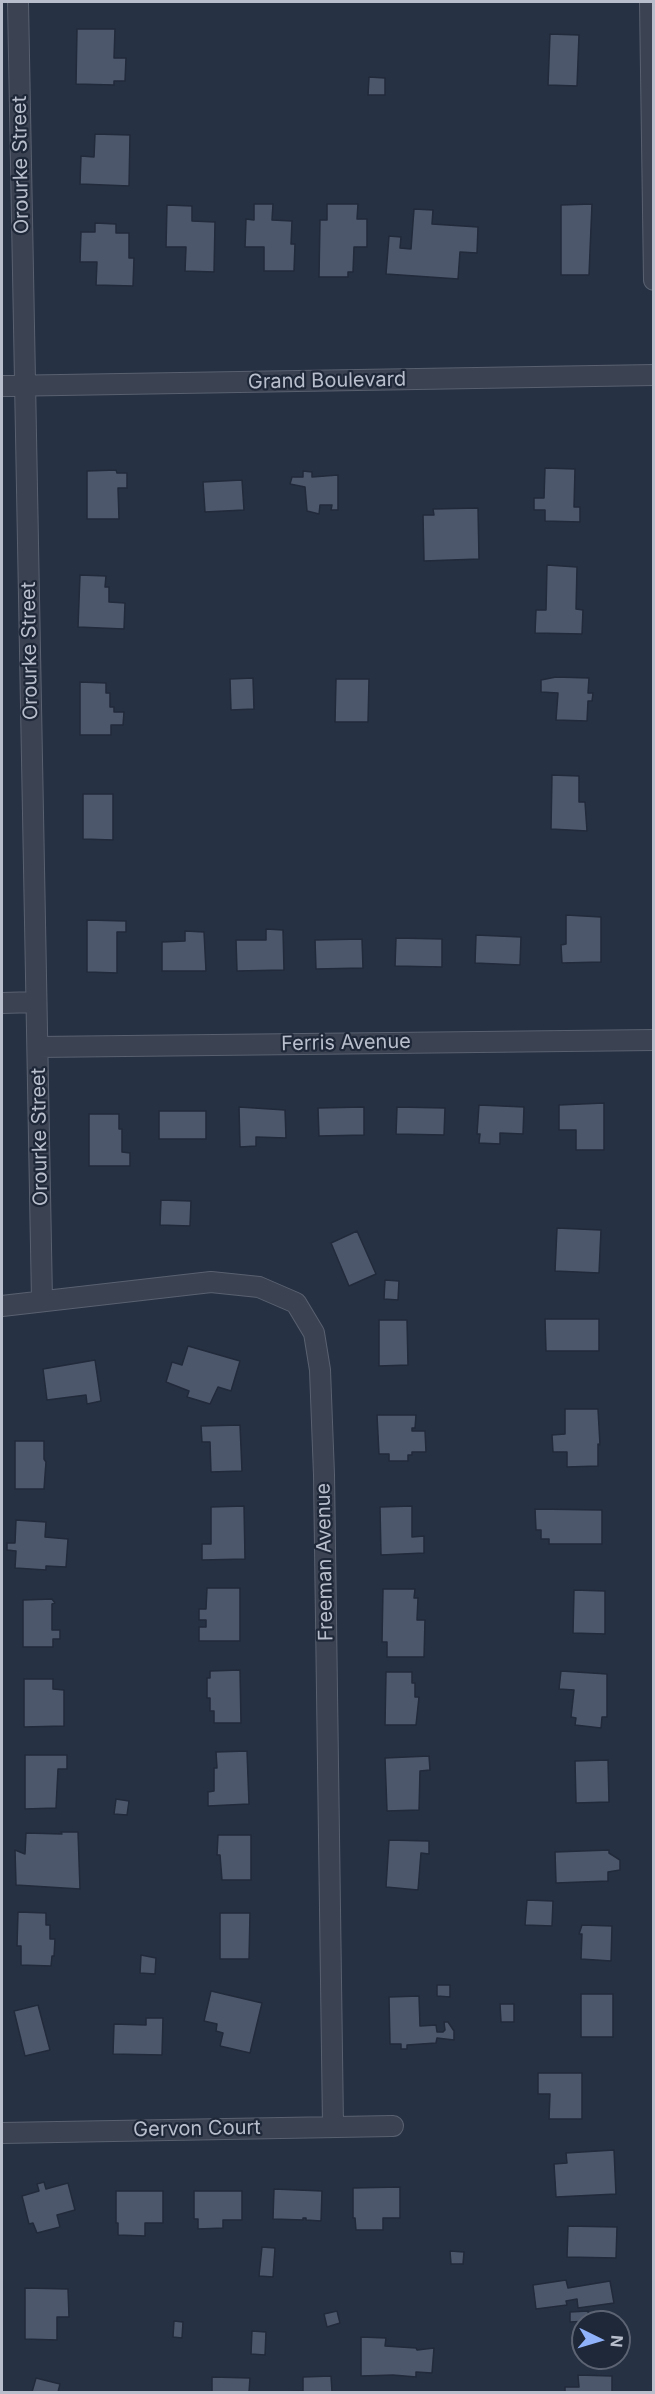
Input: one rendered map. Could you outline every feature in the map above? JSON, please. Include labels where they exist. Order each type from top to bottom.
[{"type":"street","name":"Orourke Street","points":[[18,2],[10,27],[25,386],[42,1300]]},
{"type":"street","points":[[650,2],[654,280]]},
{"type":"street","name":"Grand Boulevard","points":[[2,386],[654,375]]},
{"type":"street","points":[[2,1003],[36,1002]]},
{"type":"street","name":"Ferris Avenue","points":[[38,1047],[654,1040]]},
{"type":"street","name":"Freeman Avenue","points":[[2,1306],[211,1282],[259,1287],[296,1303],[314,1333],[320,1370],[324,1475],[333,2126]]},
{"type":"street","name":"Gervon Court","points":[[2,2133],[393,2126]]},
{"type":"building","points":[[77,29],[115,29],[114,58],[126,58],[125,81],[114,81],[114,85],[76,84]]},
{"type":"building","points":[[550,34],[579,35],[577,86],[548,85]]},
{"type":"building","points":[[369,77],[385,78],[385,95],[368,95]]},
{"type":"building","points":[[95,134],[130,135],[129,186],[80,184],[81,156],[94,157]]},
{"type":"building","points":[[254,204],[273,204],[272,220],[292,221],[291,244],[295,244],[294,271],[264,271],[264,247],[245,247],[246,219],[254,220]]},
{"type":"building","points":[[327,204],[358,204],[357,219],[367,219],[367,247],[354,247],[353,272],[348,272],[348,277],[319,277],[320,220],[327,220]]},
{"type":"building","points":[[592,204],[589,275],[561,275],[561,205]]},
{"type":"building","points":[[167,205],[192,206],[192,221],[215,222],[214,272],[185,271],[186,247],[166,247]]},
{"type":"building","points":[[414,209],[433,210],[432,224],[478,227],[477,253],[460,252],[458,279],[386,274],[389,236],[401,237],[400,248],[411,249]]},
{"type":"building","points":[[95,223],[116,224],[116,233],[129,233],[129,258],[134,258],[133,286],[96,285],[97,262],[80,262],[81,232],[95,232]]},
{"type":"building","points":[[545,468],[575,469],[574,507],[580,507],[580,522],[545,521],[545,510],[534,510],[534,498],[544,498]]},
{"type":"building","points":[[116,470],[117,473],[127,473],[127,488],[118,488],[119,519],[87,519],[87,471]]},
{"type":"building","points":[[303,471],[312,472],[312,477],[338,475],[338,510],[331,510],[332,505],[320,505],[319,514],[307,511],[305,487],[290,484],[292,477],[303,477]]},
{"type":"building","points":[[242,480],[244,510],[205,512],[203,482]]},
{"type":"building","points":[[478,508],[479,559],[424,561],[423,515],[434,515],[433,509]]},
{"type":"building","points":[[547,565],[577,567],[576,609],[583,610],[582,634],[535,633],[536,610],[546,610]]},
{"type":"building","points":[[80,575],[106,576],[105,587],[109,587],[109,602],[125,603],[124,629],[78,627]]},
{"type":"building","points":[[556,677],[589,678],[588,693],[593,693],[592,701],[588,701],[587,721],[556,720],[558,693],[541,692],[541,680]]},
{"type":"building","points":[[253,678],[254,709],[231,710],[230,679]]},
{"type":"building","points":[[336,679],[369,679],[368,722],[335,722]]},
{"type":"building","points":[[80,682],[106,683],[106,693],[110,693],[110,707],[114,707],[114,712],[124,712],[123,725],[111,725],[111,735],[80,735]]},
{"type":"building","points":[[552,775],[579,776],[579,802],[585,802],[587,831],[551,829]]},
{"type":"building","points":[[83,794],[113,794],[113,840],[83,839]]},
{"type":"building","points":[[566,915],[601,917],[601,962],[562,963],[561,945],[566,944]]},
{"type":"building","points":[[87,920],[126,921],[126,932],[117,932],[117,973],[87,972]]},
{"type":"building","points":[[266,929],[283,930],[284,970],[237,971],[236,940],[266,940]]},
{"type":"building","points":[[185,931],[204,932],[206,971],[162,971],[162,942],[185,941]]},
{"type":"building","points":[[476,935],[521,937],[520,965],[475,963]]},
{"type":"building","points":[[396,938],[442,939],[442,967],[395,966]]},
{"type":"building","points":[[362,939],[363,968],[316,969],[315,940]]},
{"type":"building","points":[[604,1103],[604,1150],[576,1150],[576,1130],[559,1130],[559,1105]]},
{"type":"building","points":[[479,1105],[524,1107],[523,1134],[500,1133],[500,1144],[479,1143],[480,1134],[477,1134]]},
{"type":"building","points":[[239,1107],[285,1110],[286,1138],[256,1137],[256,1146],[240,1147]]},
{"type":"building","points":[[364,1107],[364,1135],[319,1136],[318,1108]]},
{"type":"building","points":[[397,1107],[445,1108],[444,1135],[396,1134]]},
{"type":"building","points":[[159,1111],[206,1111],[206,1139],[159,1139]]},
{"type":"building","points":[[89,1114],[119,1114],[119,1129],[122,1129],[122,1152],[130,1153],[130,1166],[89,1166]]},
{"type":"building","points":[[161,1200],[191,1201],[190,1226],[160,1225]]},
{"type":"building","points":[[557,1228],[601,1230],[599,1273],[555,1271]]},
{"type":"building","points":[[357,1231],[376,1274],[349,1286],[331,1243]]},
{"type":"building","points":[[385,1280],[399,1281],[398,1300],[384,1299]]},
{"type":"building","points":[[545,1319],[599,1319],[599,1351],[546,1351]]},
{"type":"building","points":[[379,1320],[407,1320],[408,1365],[379,1366]]},
{"type":"building","points":[[188,1346],[240,1361],[231,1391],[218,1387],[210,1404],[187,1397],[189,1391],[166,1382],[172,1362],[182,1365]]},
{"type":"building","points":[[95,1360],[101,1401],[87,1404],[86,1395],[47,1400],[43,1369]]},
{"type":"building","points":[[565,1409],[598,1409],[600,1445],[598,1444],[598,1466],[567,1467],[567,1452],[553,1452],[552,1435],[565,1434]]},
{"type":"building","points":[[377,1415],[416,1415],[415,1428],[412,1428],[412,1431],[425,1431],[426,1452],[412,1452],[412,1455],[408,1455],[408,1461],[389,1461],[389,1454],[379,1454]]},
{"type":"building","points":[[240,1425],[242,1471],[211,1472],[210,1442],[202,1442],[201,1426]]},
{"type":"building","points":[[15,1441],[44,1441],[46,1462],[44,1489],[15,1489]]},
{"type":"building","points":[[244,1506],[245,1559],[202,1560],[202,1544],[211,1544],[211,1507]]},
{"type":"building","points":[[412,1506],[412,1537],[424,1536],[424,1553],[381,1555],[380,1507]]},
{"type":"building","points":[[535,1509],[602,1510],[602,1544],[549,1544],[549,1539],[541,1539],[541,1530],[536,1530]]},
{"type":"building","points":[[16,1520],[46,1522],[45,1537],[68,1539],[66,1567],[46,1566],[46,1570],[15,1568],[16,1551],[7,1550],[7,1543],[15,1543]]},
{"type":"building","points":[[207,1588],[240,1588],[240,1641],[199,1641],[199,1627],[206,1627],[206,1620],[199,1620],[199,1609],[206,1609]]},
{"type":"building","points":[[383,1589],[415,1589],[414,1598],[418,1598],[417,1620],[425,1620],[424,1657],[387,1657],[387,1642],[382,1642]]},
{"type":"building","points":[[574,1590],[605,1591],[605,1634],[573,1633]]},
{"type":"building","points":[[52,1599],[55,1603],[52,1604],[52,1630],[60,1630],[60,1639],[53,1639],[53,1647],[23,1647],[23,1600]]},
{"type":"building","points":[[240,1670],[241,1723],[214,1723],[214,1711],[210,1711],[210,1698],[207,1698],[207,1678],[210,1678],[210,1671]]},
{"type":"building","points":[[561,1671],[607,1674],[607,1717],[602,1717],[601,1728],[575,1725],[576,1718],[571,1717],[574,1690],[559,1689]]},
{"type":"building","points":[[386,1672],[412,1672],[415,1697],[419,1697],[416,1725],[385,1725]]},
{"type":"building","points":[[24,1679],[53,1679],[53,1689],[64,1690],[64,1726],[24,1727]]},
{"type":"building","points":[[247,1751],[249,1804],[208,1806],[208,1792],[214,1791],[214,1768],[217,1768],[216,1752]]},
{"type":"building","points":[[25,1755],[67,1755],[67,1769],[58,1769],[56,1808],[25,1809]]},
{"type":"building","points":[[429,1756],[430,1770],[420,1771],[419,1810],[387,1811],[385,1758]]},
{"type":"building","points":[[608,1760],[609,1802],[576,1803],[575,1761]]},
{"type":"building","points":[[116,1799],[129,1801],[127,1815],[114,1814]]},
{"type":"building","points":[[61,1832],[78,1832],[80,1889],[16,1885],[15,1850],[25,1854],[26,1833],[62,1834]]},
{"type":"building","points":[[218,1835],[251,1835],[251,1880],[222,1880],[220,1855],[217,1855]]},
{"type":"building","points":[[389,1840],[429,1841],[429,1854],[421,1853],[418,1890],[386,1887]]},
{"type":"building","points":[[609,1850],[609,1853],[620,1860],[620,1870],[608,1872],[608,1881],[556,1883],[555,1852]]},
{"type":"building","points":[[527,1900],[553,1901],[552,1926],[525,1925]]},
{"type":"building","points":[[18,1912],[46,1913],[46,1925],[50,1925],[50,1939],[55,1939],[51,1966],[21,1965],[21,1946],[17,1946]]},
{"type":"building","points":[[220,1913],[250,1913],[249,1959],[220,1959]]},
{"type":"building","points":[[582,1925],[612,1926],[611,1961],[581,1959],[582,1934],[579,1934]]},
{"type":"building","points":[[141,1955],[156,1958],[155,1974],[140,1973]]},
{"type":"building","points":[[437,1985],[450,1985],[450,1997],[437,1996]]},
{"type":"building","points":[[211,1991],[262,2003],[250,2053],[220,2046],[223,2033],[216,2031],[217,2024],[204,2021]]},
{"type":"building","points":[[581,1994],[613,1994],[613,2037],[581,2037]]},
{"type":"building","points":[[419,1996],[420,2026],[436,2025],[437,2032],[443,2032],[444,2022],[448,2022],[454,2031],[454,2040],[437,2038],[436,2043],[407,2045],[407,2049],[401,2049],[401,2044],[390,2044],[389,1997]]},
{"type":"building","points":[[500,2004],[514,2004],[514,2022],[501,2022]]},
{"type":"building","points":[[38,2005],[50,2050],[25,2056],[14,2011]]},
{"type":"building","points":[[146,2018],[163,2018],[162,2055],[113,2054],[114,2024],[146,2025]]},
{"type":"building","points":[[538,2073],[582,2073],[582,2119],[549,2119],[550,2094],[538,2094]]},
{"type":"building","points":[[614,2150],[616,2194],[556,2197],[554,2164],[567,2163],[566,2153]]},
{"type":"building","points":[[44,2182],[46,2189],[68,2183],[75,2210],[57,2215],[60,2227],[37,2233],[33,2223],[29,2224],[22,2196],[39,2191],[37,2184]]},
{"type":"building","points":[[400,2187],[400,2218],[383,2218],[383,2230],[356,2230],[355,2218],[353,2218],[353,2188]]},
{"type":"building","points":[[274,2189],[322,2191],[321,2221],[306,2220],[306,2218],[303,2220],[273,2219]]},
{"type":"building","points":[[116,2191],[163,2191],[163,2223],[145,2223],[145,2236],[118,2235]]},
{"type":"building","points":[[194,2191],[242,2191],[242,2220],[223,2220],[223,2228],[198,2229],[198,2219],[194,2219]]},
{"type":"building","points":[[568,2226],[617,2227],[616,2258],[567,2257]]},
{"type":"building","points":[[262,2247],[275,2248],[273,2277],[259,2276]]},
{"type":"building","points":[[450,2251],[464,2252],[463,2264],[451,2264]]},
{"type":"building","points":[[566,2280],[568,2288],[610,2281],[614,2303],[578,2308],[577,2299],[566,2301],[567,2305],[536,2309],[533,2285]]},
{"type":"building","points":[[25,2288],[68,2289],[69,2317],[57,2317],[57,2340],[25,2339]]},
{"type":"building","points":[[337,2311],[340,2323],[327,2327],[324,2314]]},
{"type":"building","points":[[174,2321],[183,2322],[182,2338],[173,2337]]},
{"type":"building","points":[[252,2331],[266,2332],[265,2355],[251,2354]]},
{"type":"building","points":[[361,2337],[386,2338],[385,2346],[416,2348],[417,2350],[434,2348],[432,2373],[416,2372],[416,2377],[361,2376]]},
{"type":"building","points":[[578,2375],[612,2376],[612,2392],[565,2392],[565,2387],[579,2387]]},
{"type":"building","points":[[331,2376],[332,2392],[284,2392],[303,2391],[303,2377]]},
{"type":"building","points":[[212,2377],[250,2378],[249,2392],[212,2392]]},
{"type":"building","points":[[36,2378],[60,2384],[58,2392],[32,2392]]}]
